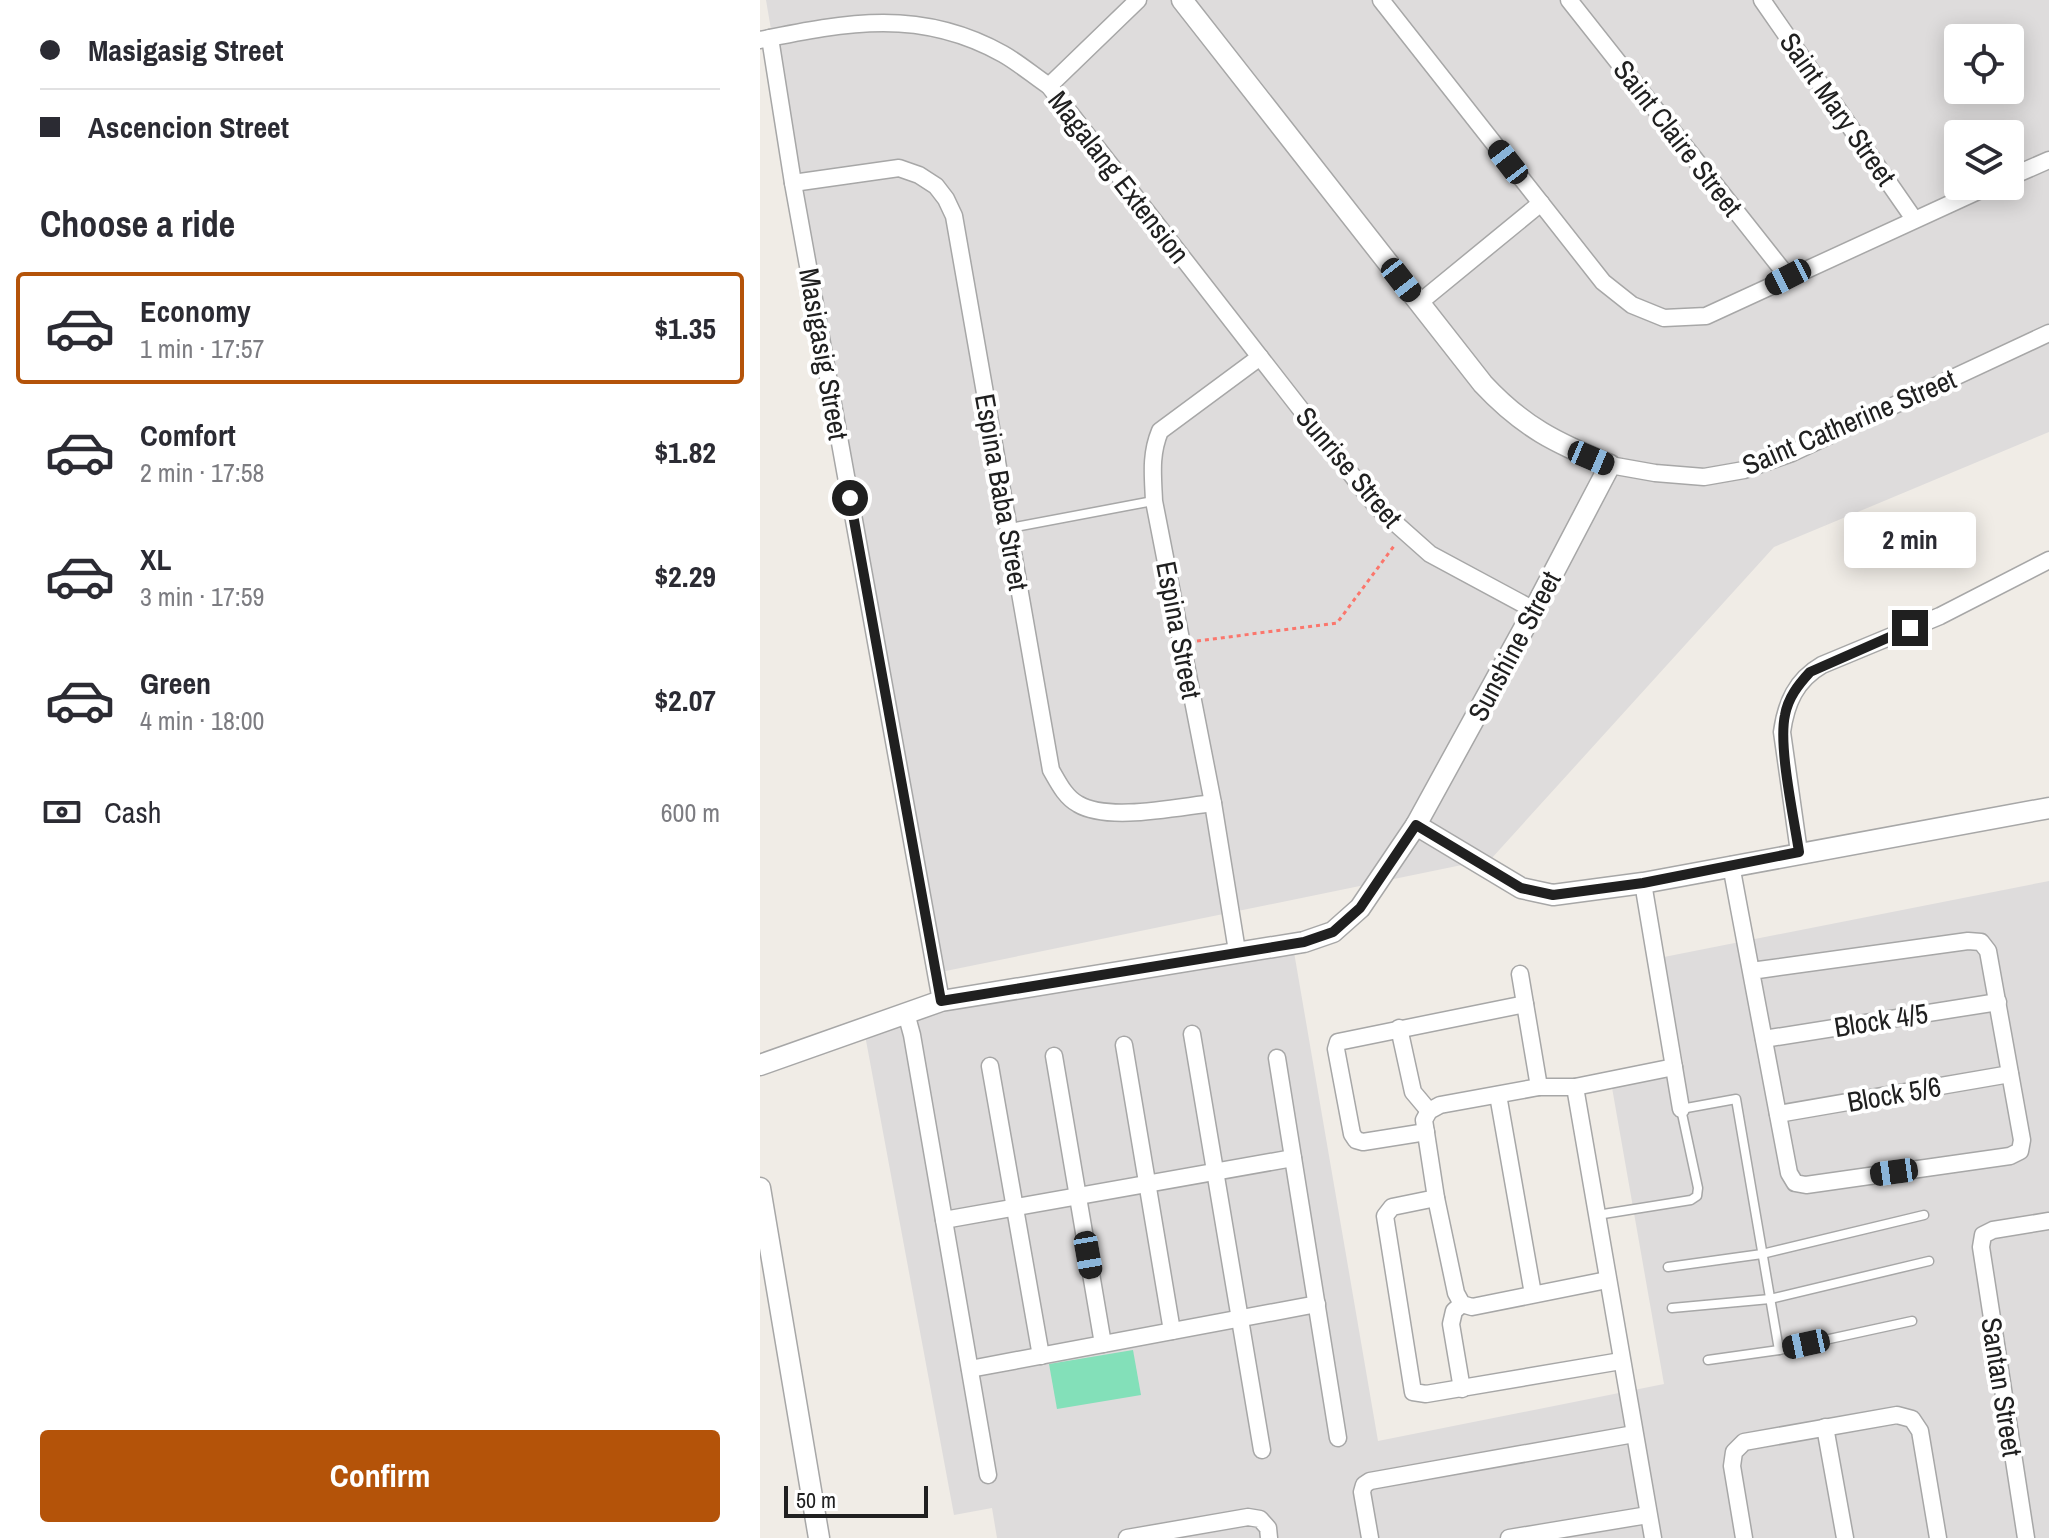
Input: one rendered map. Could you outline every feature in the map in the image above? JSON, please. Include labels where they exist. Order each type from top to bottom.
[{"type":"street","points":[[1049,86],[1138,0]]},
{"type":"street","name":"Saint Catherine Street","points":[[1182,0],[1483,384],[1522,422],[1548,438],[1610,465],[1704,477],[1744,470],[1792,453],[2049,333]]},
{"type":"street","points":[[1381,0],[1603,282],[1632,305],[1664,318],[1706,316],[1957,200]]},
{"type":"street","name":"Saint Claire Street","points":[[1569,0],[1788,277]]},
{"type":"street","name":"Saint Mary Street","points":[[1762,0],[1914,219]]},
{"type":"street","name":"Magalang Extension","points":[[765,39],[859,22],[904,22],[959,35],[1003,54],[1049,86],[1260,357]]},
{"type":"street","name":"Masigasig Street","points":[[765,39],[941,1001]]},
{"type":"street","points":[[2024,171],[2049,160]]},
{"type":"street","name":"Espina Baba Street","points":[[793,183],[899,168],[919,175],[936,186],[946,199],[954,216],[1051,770],[1063,791],[1076,803],[1104,814],[1213,803]]},
{"type":"street","points":[[1419,303],[1541,203]]},
{"type":"street","name":"Espina Street","points":[[1237,951],[1213,803],[1154,501],[1153,448],[1160,431],[1260,357]]},
{"type":"street","name":"Sunrise Street","points":[[1260,357],[1376,506],[1404,533],[1430,554],[1534,610]]},
{"type":"street","name":"Sunshine Street","points":[[760,1065],[941,1001],[1304,942],[1333,932],[1360,908],[1416,825],[1610,465]]},
{"type":"street","points":[[1799,852],[1782,732],[1785,713],[1798,684],[1822,665],[1940,616],[2049,560]]},
{"type":"street","points":[[1416,825],[1521,888],[1553,895],[1643,883],[2049,808]]},
{"type":"street","points":[[1731,865],[1789,1173],[1795,1183],[1806,1185],[2010,1156],[2020,1151],[2022,1140],[1998,1002],[1988,951],[1981,942],[1968,941],[1751,971]]},
{"type":"street","points":[[1643,883],[1681,1109]]},
{"type":"street","points":[[1520,974],[1539,1087]]},
{"type":"street","name":"Block 4/5","points":[[1764,1039],[1998,1002]]},
{"type":"street","points":[[1426,1132],[1363,1142],[1356,1140],[1352,1134],[1336,1049],[1338,1042],[1525,1004]]},
{"type":"street","points":[[906,1013],[988,1475]]},
{"type":"street","points":[[1399,1028],[1410,1084],[1429,1111]]},
{"type":"street","points":[[1192,1034],[1262,1450]]},
{"type":"street","points":[[1124,1045],[1172,1331]]},
{"type":"street","points":[[1054,1056],[1103,1344]]},
{"type":"street","points":[[1277,1058],[1338,1438]]},
{"type":"street","points":[[990,1066],[1041,1356]]},
{"type":"street","points":[[1607,1280],[1472,1307],[1462,1304],[1456,1293],[1436,1198],[1424,1120],[1429,1111],[1440,1105],[1539,1087],[1575,1087],[1674,1067]]},
{"type":"street","name":"Block 5/6","points":[[1778,1114],[2010,1074]]},
{"type":"street","points":[[1575,1087],[1653,1538]]},
{"type":"street","points":[[1498,1095],[1533,1294]]},
{"type":"street","points":[[944,1220],[1293,1158]]},
{"type":"street","points":[[760,1188],[819,1538]]},
{"type":"street","points":[[1436,1198],[1392,1207],[1386,1212],[1385,1222],[1412,1390],[1415,1393],[1462,1389],[1621,1361]]},
{"type":"street","name":"Santan Street","points":[[2026,1538],[1981,1247],[1983,1235],[1993,1230],[2049,1221]]},
{"type":"street","points":[[970,1369],[1317,1304]]},
{"type":"street","points":[[1462,1304],[1454,1311],[1451,1324],[1462,1389]]},
{"type":"street","points":[[1744,1538],[1732,1466],[1734,1452],[1744,1442],[1897,1415],[1912,1419],[1920,1431],[1938,1538]]},
{"type":"street","points":[[1825,1427],[1845,1538]]},
{"type":"street","points":[[1370,1538],[1362,1492],[1364,1485],[1370,1481],[1634,1434]]},
{"type":"street","points":[[1509,1538],[1576,1532],[1648,1515]]},
{"type":"street","points":[[1127,1538],[1248,1517],[1260,1519],[1268,1528],[1269,1538]]},
{"type":"lane","points":[[1008,529],[1154,501]]},
{"type":"lane","points":[[1597,1215],[1691,1200],[1697,1196],[1698,1188],[1681,1109],[1736,1099],[1779,1350]]},
{"type":"lane","points":[[1668,1267],[1762,1254],[1924,1215]]},
{"type":"lane","points":[[1672,1308],[1770,1299],[1929,1261]]},
{"type":"lane","points":[[1708,1360],[1779,1350],[1912,1321]]},
{"type":"path","points":[[1182,643],[1337,623],[1404,533]]},
{"type":"shaded area","points":[[766,0],[2049,0],[2049,432],[1774,547],[1491,859],[931,974]]},
{"type":"shaded area","points":[[2049,881],[2049,1538],[997,1538],[992,1508],[954,1515],[865,1035],[947,1004],[1294,952],[1378,1441],[1664,1384],[1611,1082],[1684,1068],[1664,957]]},
{"type":"green space","points":[[1133,1350],[1141,1395],[1057,1409],[1049,1364]]},
{"type":"route","points":[[850,498],[941,1001],[1304,942],[1333,932],[1360,908],[1416,825],[1521,888],[1553,895],[1643,883],[1799,852],[1782,732],[1790,699],[1798,684],[1810,672],[1910,628]]}]
